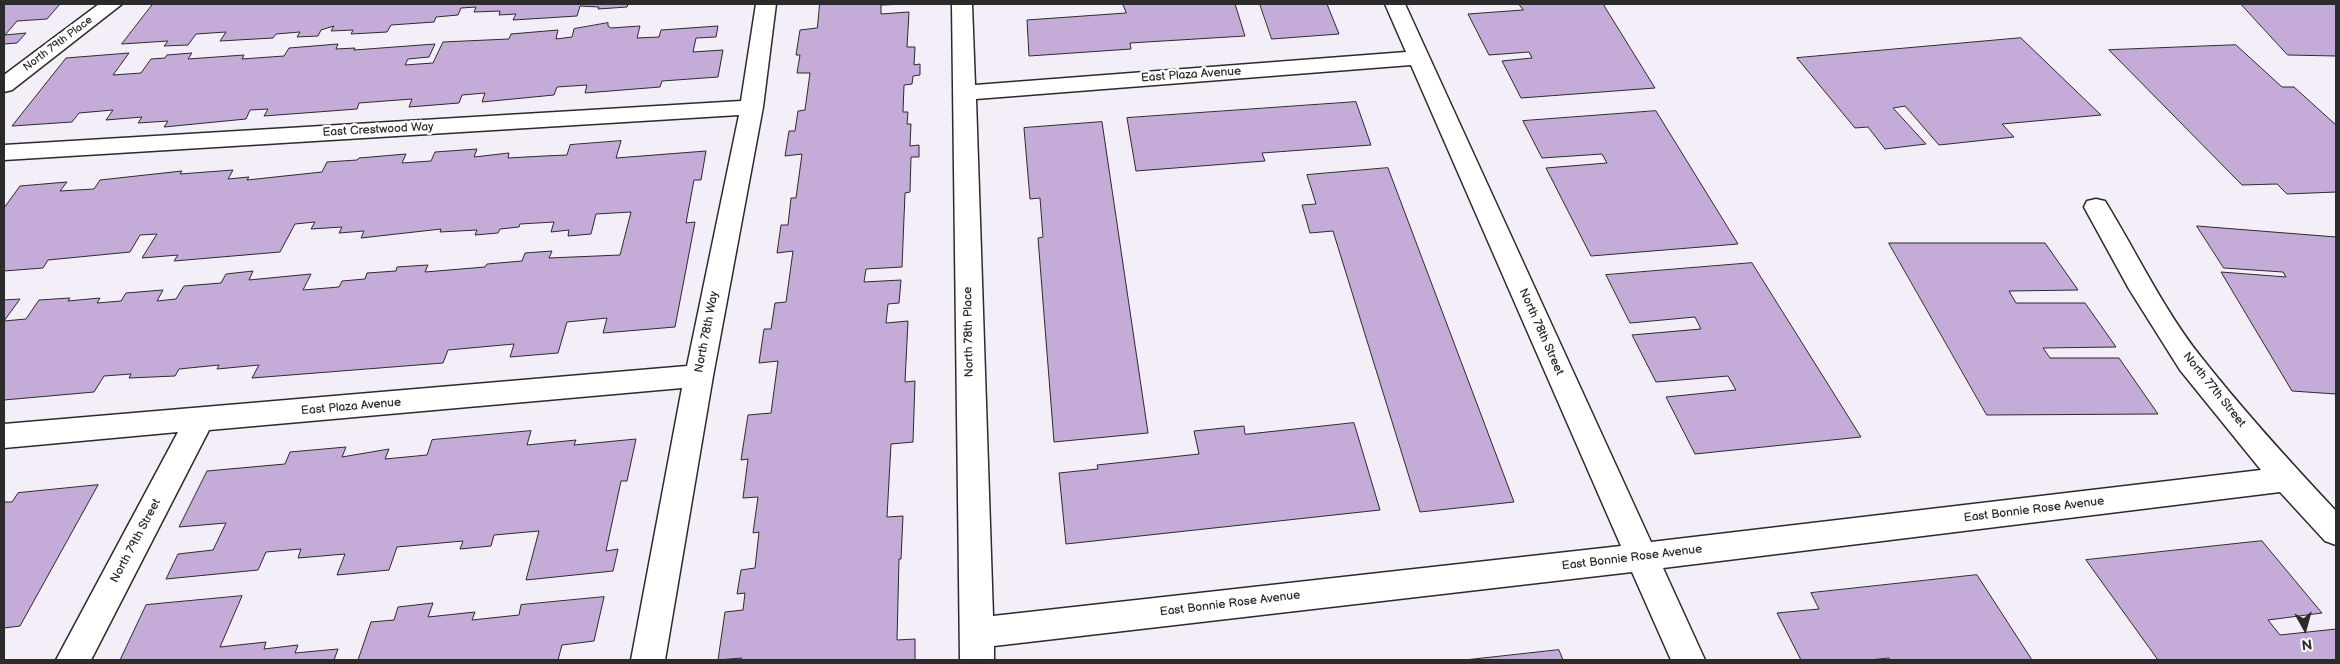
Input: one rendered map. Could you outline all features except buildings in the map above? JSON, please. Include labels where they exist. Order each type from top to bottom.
[{"type":"street","name":"North 79th Place","points":[[4,85],[112,4]]},
{"type":"street","name":"North 78th Way","points":[[648,660],[699,376],[752,107],[766,4]]},
{"type":"street","name":"North 78th Place","points":[[962,4],[977,646]]},
{"type":"street","name":"North 78th Street","points":[[1395,4],[1688,660]]},
{"type":"street","name":"East Plaza Avenue","points":[[963,93],[1418,58]]},
{"type":"street","name":"East Crestwood Way","points":[[4,152],[752,107]]},
{"type":"street","name":"North 77th Street","points":[[2096,207],[2138,282],[2190,363],[2287,479],[2336,532]]},
{"type":"street","name":"East Plaza Avenue","points":[[4,436],[199,421],[699,376]]},
{"type":"street","name":"North 79th Street","points":[[73,660],[199,421]]},
{"type":"street","name":"East Bonnie Rose Avenue","points":[[977,646],[1642,557],[2287,479]]}]
